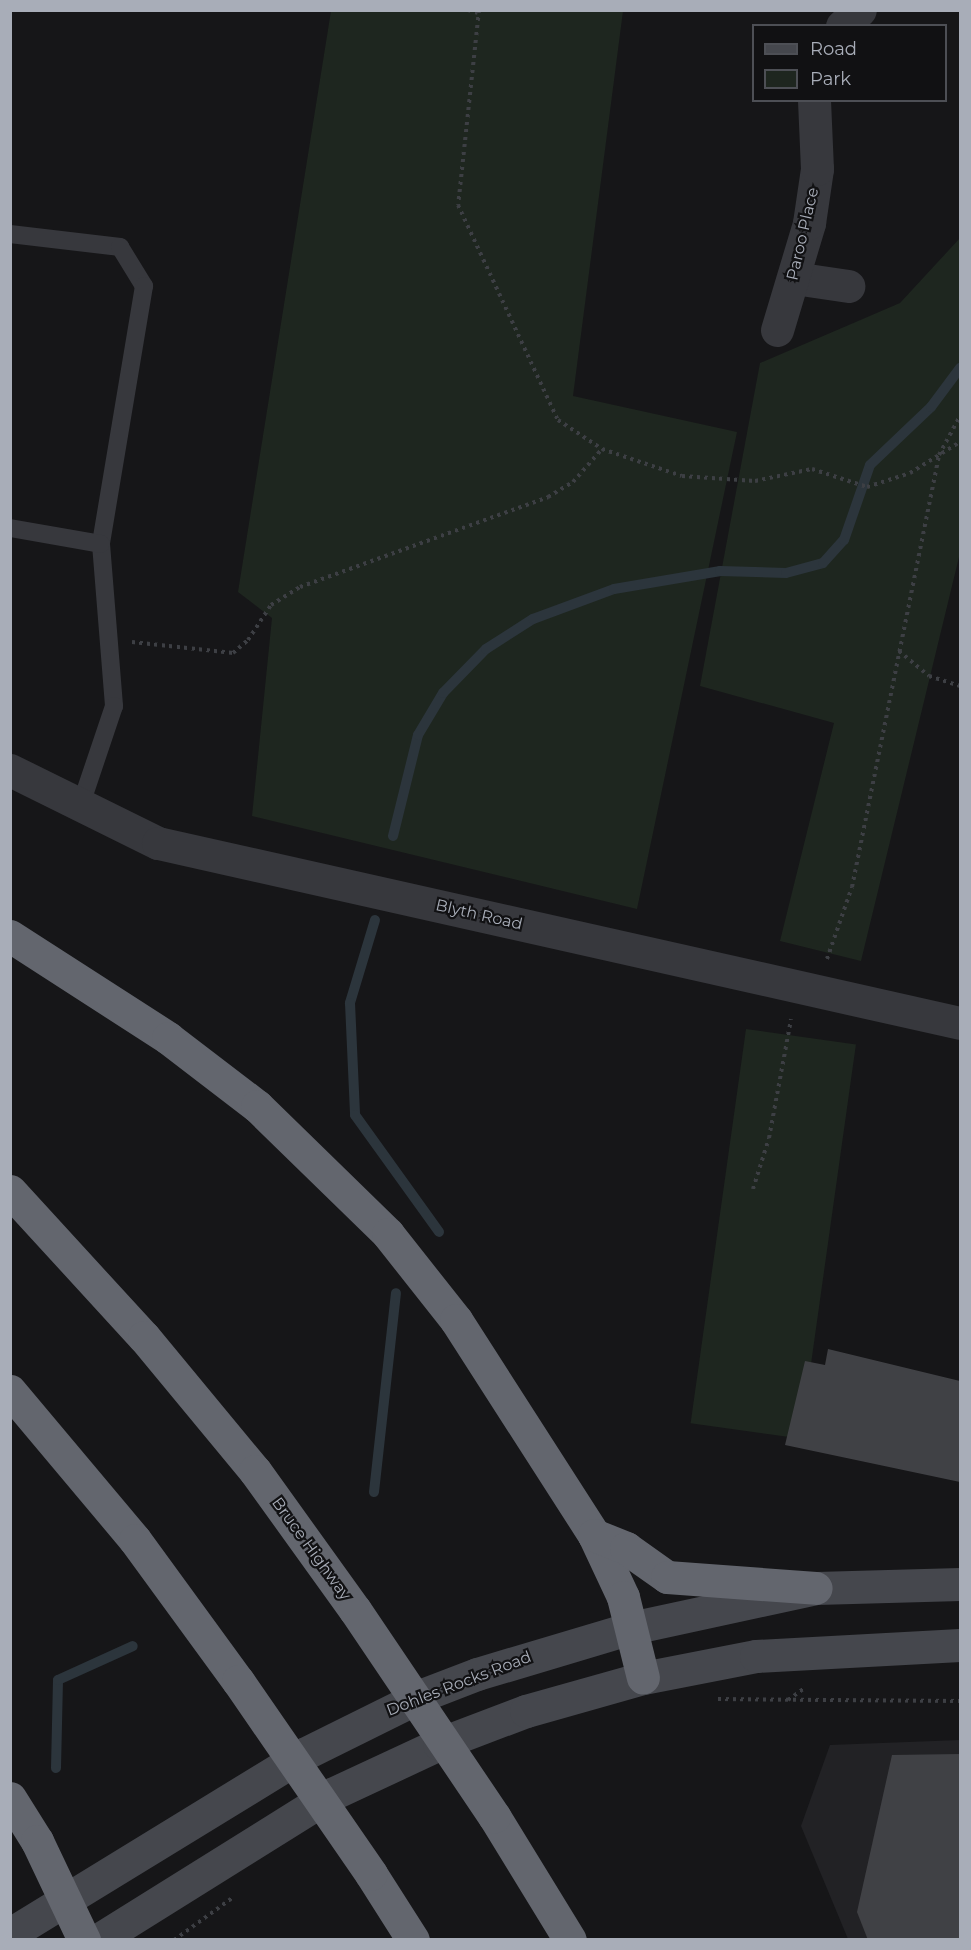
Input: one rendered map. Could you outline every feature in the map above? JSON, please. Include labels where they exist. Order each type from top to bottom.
[{"type":"highway","points":[[10,936],[186,1052],[257,1106],[351,1195],[456,1320],[594,1535],[616,1576],[643,1678]]},
{"type":"highway","name":"Bruce Highway","points":[[10,1191],[144,1337],[255,1471],[355,1610],[494,1816],[570,1940]]},
{"type":"highway","points":[[10,1390],[135,1540],[238,1681],[371,1874],[413,1940]]},
{"type":"highway","points":[[594,1535],[626,1548],[667,1577],[816,1588]]},
{"type":"highway","points":[[10,1798],[65,1899],[84,1940]]},
{"type":"main road","name":"Dohles Rocks Road","points":[[10,1934],[356,1726],[477,1674],[631,1628],[816,1588],[960,1584]]},
{"type":"main road","points":[[98,1940],[332,1794],[493,1723],[643,1678],[794,1651],[960,1645]]},
{"type":"street","points":[[844,24],[860,10]]},
{"type":"street","name":"Paroo Place","points":[[777,330],[794,278],[817,169],[814,102]]},
{"type":"street","points":[[794,278],[848,286]]},
{"type":"street","name":"Blyth Road","points":[[10,770],[158,843],[960,1023]]},
{"type":"lane","points":[[10,234],[120,247],[144,286],[101,544],[114,706],[81,804]]},
{"type":"lane","points":[[10,528],[101,544]]},
{"type":"path","points":[[468,10],[478,12],[458,205],[558,420],[602,449],[682,476],[755,481],[812,469],[836,479],[867,487],[910,473],[960,442]]},
{"type":"path","points":[[753,1189],[769,1138],[808,989],[852,887],[939,455],[960,417]]},
{"type":"path","points":[[109,639],[233,652],[272,605],[300,587],[548,497],[573,483],[602,449]]},
{"type":"path","points":[[899,651],[929,676],[960,686]]},
{"type":"path","points":[[788,1701],[960,1701]]},
{"type":"shaded area","points":[[960,1740],[960,1939],[848,1939],[801,1826],[830,1745]]},
{"type":"green space","points":[[331,11],[623,11],[573,396],[737,432],[637,909],[252,816],[272,618],[238,592]]},
{"type":"green space","points":[[960,238],[960,553],[861,961],[780,941],[834,723],[700,686],[760,363],[900,303]]},
{"type":"green space","points":[[746,1029],[856,1044],[801,1439],[691,1423]]},
{"type":"building","points":[[828,1349],[960,1381],[960,1482],[785,1445],[805,1361],[825,1365]]},
{"type":"building","points":[[960,1754],[960,1940],[868,1940],[857,1912],[892,1755]]},
{"type":"waterway","points":[[393,836],[418,735],[443,693],[486,649],[533,619],[614,589],[720,571],[786,573],[823,563],[844,540],[870,465],[931,407],[960,368]]},
{"type":"waterway","points":[[375,920],[350,1003],[355,1115],[439,1232]]},
{"type":"waterway","points":[[374,1492],[396,1293]]},
{"type":"waterway","points":[[56,1768],[58,1680],[133,1646]]}]
